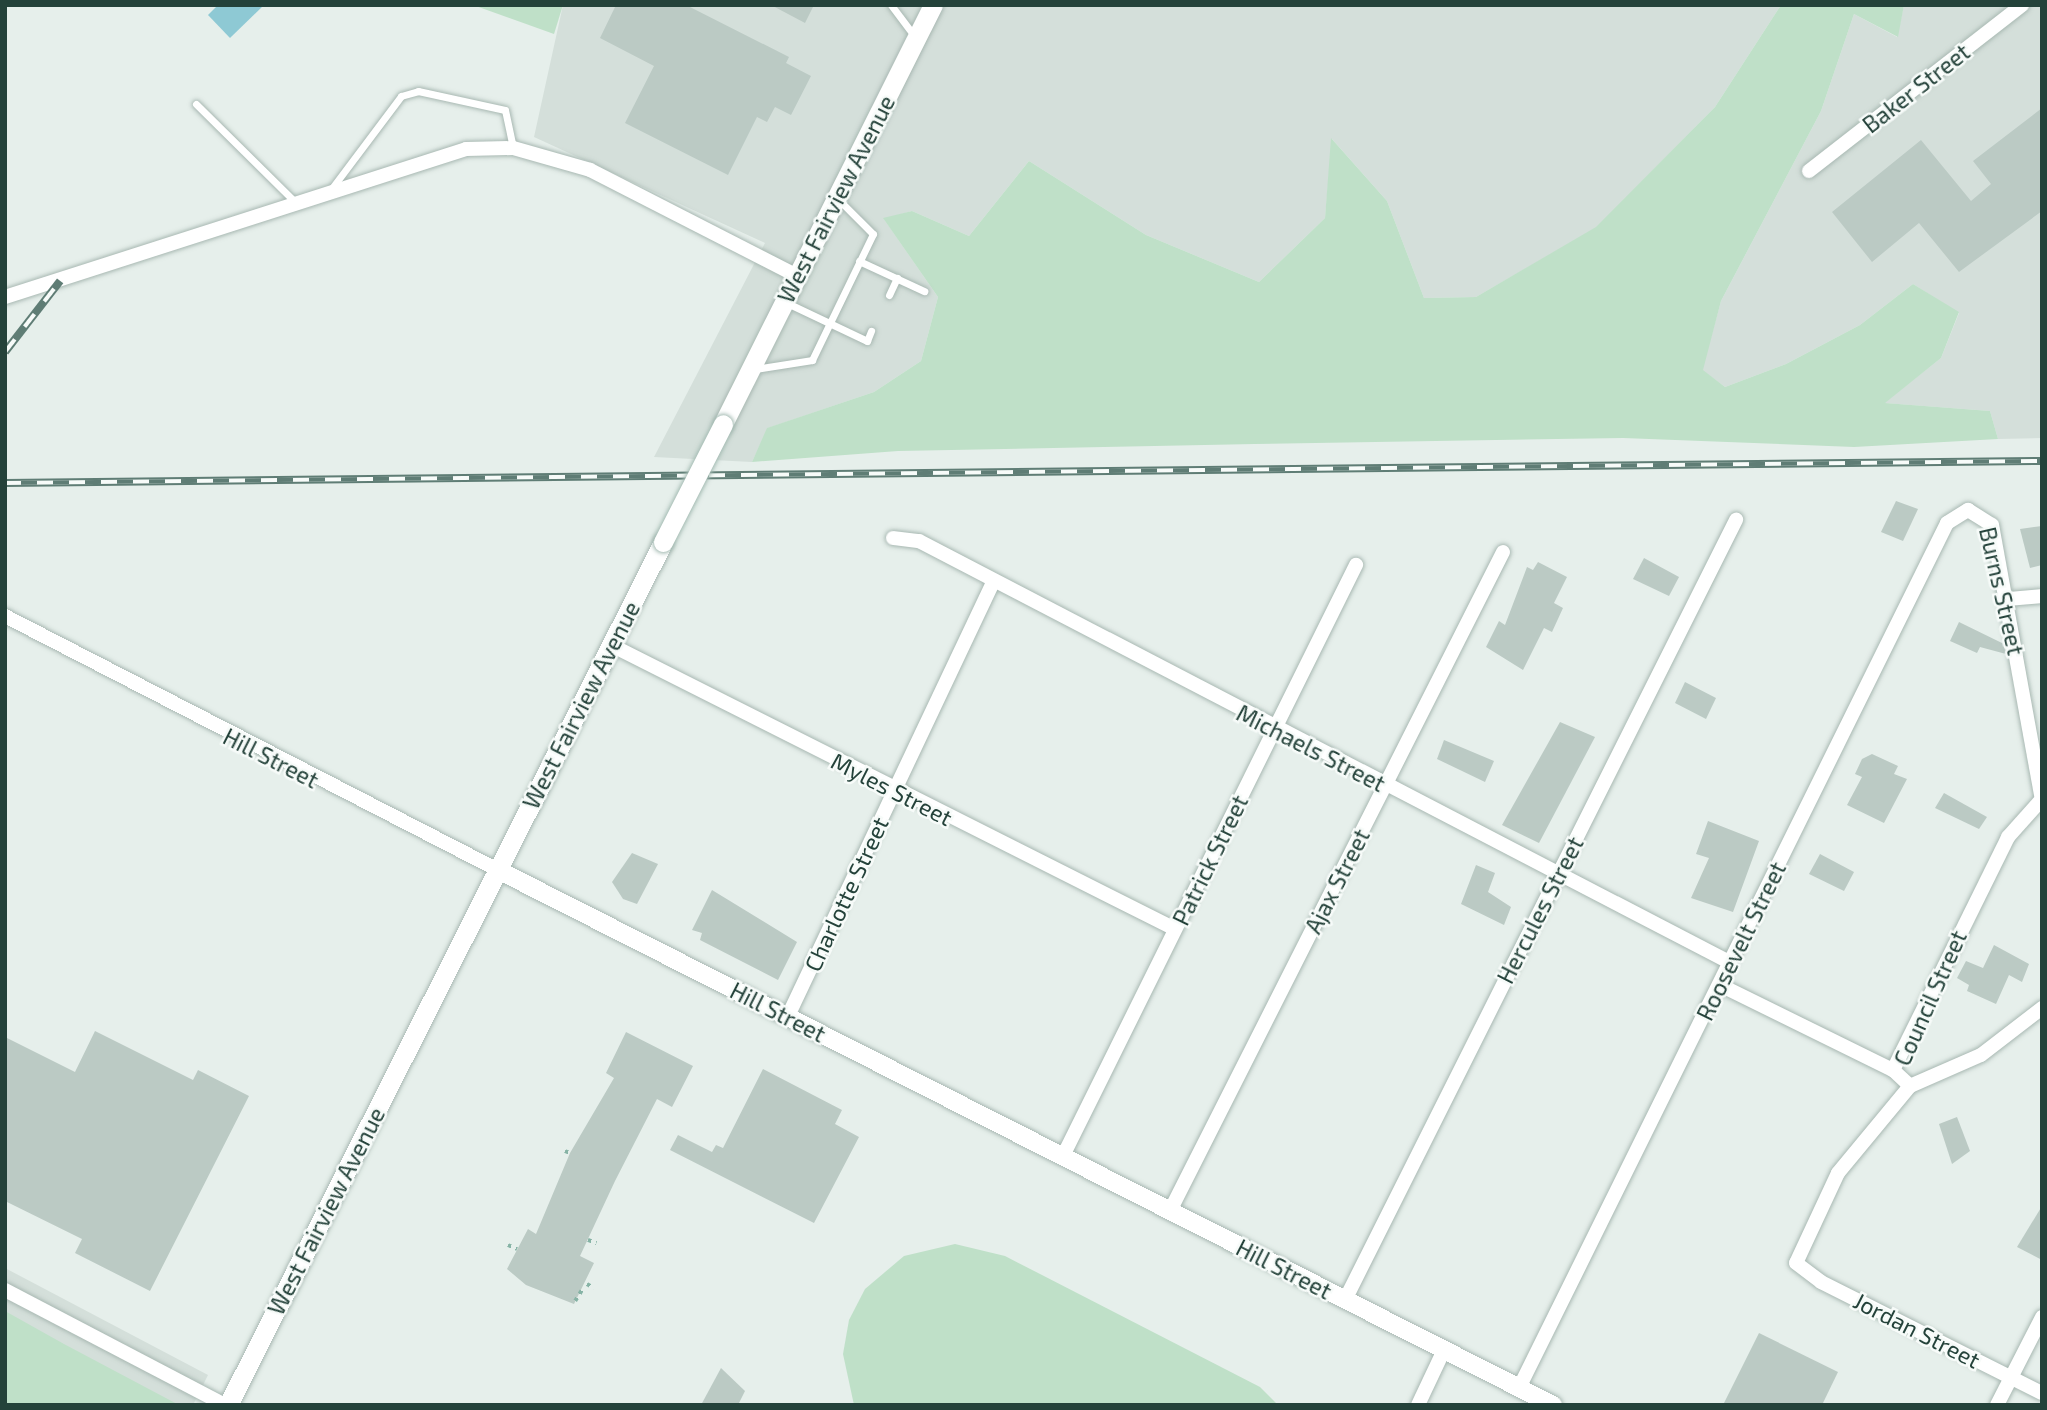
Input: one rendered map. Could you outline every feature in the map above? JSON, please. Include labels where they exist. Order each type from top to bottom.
[{"type":"main road","name":"West Fairview Avenue","points":[[227,1405],[933,5]]},
{"type":"street","name":"Baker Street","points":[[1809,171],[2022,5]]},
{"type":"street","points":[[5,297],[332,188],[466,149],[513,148],[590,170],[797,276]]},
{"type":"street","name":"Burns Street","points":[[1974,511],[1992,525],[2008,599],[2042,800]]},
{"type":"street","name":"Roosevelt Street","points":[[1519,1388],[1947,523],[1974,511]]},
{"type":"street","name":"Hercules Street","points":[[1345,1300],[1736,520]]},
{"type":"street","name":"Michaels Street","points":[[893,538],[919,541],[1557,876],[1730,961]]},
{"type":"street","name":"Ajax Street","points":[[1171,1209],[1503,552]]},
{"type":"street","name":"Patrick Street","points":[[1063,1156],[1356,565]]},
{"type":"street","name":"Charlotte Street","points":[[788,1016],[994,581]]},
{"type":"street","points":[[2008,599],[2042,596]]},
{"type":"street","name":"Hill Street","points":[[5,616],[498,870],[1553,1405]]},
{"type":"street","name":"Myles Street","points":[[611,645],[895,791],[1175,929]]},
{"type":"street","name":"Council Street","points":[[1796,1263],[1838,1173],[1910,1086],[1893,1070],[2008,837],[2042,800]]},
{"type":"street","points":[[1720,985],[1893,1070]]},
{"type":"street","points":[[1910,1086],[1980,1055],[2042,1008]]},
{"type":"street","name":"Jordan Street","points":[[1796,1263],[1821,1282],[2042,1393]]},
{"type":"street","points":[[5,1290],[227,1405]]},
{"type":"street","points":[[1997,1405],[2042,1317]]},
{"type":"street","points":[[1418,1405],[1444,1350]]},
{"type":"lane","points":[[891,5],[916,38]]},
{"type":"lane","points":[[332,188],[401,96],[418,91],[505,110],[513,148]]},
{"type":"lane","points":[[197,104],[294,201]]},
{"type":"lane","points":[[751,369],[812,360],[873,234],[836,198]]},
{"type":"lane","points":[[859,261],[924,291]]},
{"type":"lane","points":[[889,295],[897,278]]},
{"type":"lane","points":[[784,302],[867,341],[871,331]]},
{"type":"path","points":[[565,1151],[570,1153]]},
{"type":"path","points":[[588,1240],[596,1243]]},
{"type":"path","points":[[509,1245],[517,1249]]},
{"type":"path","points":[[575,1301],[585,1286],[594,1288]]},
{"type":"shaded area","points":[[563,5],[1781,5],[1715,107],[1596,228],[1476,297],[1424,298],[1387,201],[1332,139],[1325,218],[1259,282],[1146,235],[1029,161],[969,236],[912,211],[884,219],[938,297],[921,361],[874,392],[768,428],[752,462],[654,457],[765,243],[534,137]]},
{"type":"shaded area","points":[[1904,5],[2042,5],[2042,438],[1998,439],[1990,411],[1884,403],[1941,358],[1959,313],[1913,284],[1860,325],[1786,364],[1725,387],[1702,370],[1721,301],[1821,111],[1854,14],[1897,37]]},
{"type":"shaded area","points":[[5,1268],[208,1375],[193,1405],[5,1405]]},
{"type":"green space","points":[[473,5],[563,5],[554,34]]},
{"type":"green space","points":[[1781,5],[1904,5],[1898,37],[1854,14],[1821,111],[1721,301],[1703,370],[1725,387],[1786,364],[1860,325],[1913,284],[1959,312],[1941,358],[1885,403],[1990,411],[1998,439],[1854,447],[1623,438],[1255,444],[898,451],[752,462],[767,428],[874,392],[921,361],[938,297],[883,218],[912,211],[969,236],[1029,161],[1146,235],[1259,282],[1325,218],[1331,138],[1387,201],[1424,298],[1476,297],[1596,227],[1715,107]]},
{"type":"green space","points":[[955,1244],[1005,1256],[1260,1387],[1278,1405],[854,1405],[843,1354],[849,1320],[865,1289],[904,1256]]},
{"type":"green space","points":[[5,1311],[64,1344],[179,1405],[5,1405]]},
{"type":"water","points":[[218,5],[264,5],[230,38],[208,15]]},
{"type":"building","points":[[616,5],[686,5],[789,57],[786,63],[811,76],[791,115],[775,107],[767,122],[757,117],[728,175],[625,123],[654,66],[600,38]]},
{"type":"building","points":[[771,5],[814,5],[805,23]]},
{"type":"building","points":[[2042,108],[2042,211],[1959,272],[1919,223],[1872,262],[1832,212],[1921,140],[1971,201],[1991,184],[1973,161]]},
{"type":"building","points":[[1896,501],[1918,509],[1903,541],[1881,532]]},
{"type":"building","points":[[2042,526],[2042,565],[2030,568],[2020,529]]},
{"type":"building","points":[[1644,558],[1679,577],[1669,596],[1633,579]]},
{"type":"building","points":[[1538,562],[1567,577],[1554,603],[1563,608],[1552,632],[1544,628],[1523,670],[1486,647],[1499,621],[1505,625],[1527,567],[1533,570]]},
{"type":"building","points":[[1959,622],[2004,644],[2006,654],[1980,647],[1977,653],[1950,641]]},
{"type":"building","points":[[1685,682],[1716,698],[1706,719],[1675,703]]},
{"type":"building","points":[[1560,722],[1595,737],[1539,843],[1502,825]]},
{"type":"building","points":[[1444,740],[1494,761],[1485,782],[1437,759]]},
{"type":"building","points":[[1872,754],[1898,766],[1894,774],[1907,779],[1884,823],[1847,805],[1862,777],[1855,774],[1862,759]]},
{"type":"building","points":[[1944,793],[1987,817],[1979,829],[1935,808]]},
{"type":"building","points":[[1708,821],[1759,841],[1733,912],[1691,898],[1709,858],[1696,854]]},
{"type":"building","points":[[632,853],[658,864],[637,904],[623,899],[612,882]]},
{"type":"building","points":[[1820,854],[1854,872],[1844,891],[1809,874]]},
{"type":"building","points":[[1476,865],[1495,873],[1488,892],[1511,907],[1504,925],[1461,904]]},
{"type":"building","points":[[712,890],[797,942],[778,980],[700,940],[702,933],[692,930]]},
{"type":"building","points":[[1994,945],[2029,964],[2022,982],[2009,975],[1996,1004],[1967,991],[1969,985],[1957,978],[1966,961],[1983,968]]},
{"type":"building","points":[[95,1031],[193,1080],[198,1070],[249,1096],[150,1291],[75,1253],[82,1239],[5,1201],[5,1037],[75,1072]]},
{"type":"building","points":[[626,1032],[693,1066],[672,1107],[657,1099],[615,1181],[580,1256],[594,1263],[574,1304],[526,1285],[507,1269],[528,1229],[536,1234],[570,1153],[614,1078],[606,1073]]},
{"type":"building","points":[[763,1069],[842,1110],[835,1124],[859,1137],[814,1223],[670,1150],[678,1135],[712,1152],[716,1145],[723,1148]]},
{"type":"building","points":[[1957,1117],[1970,1151],[1952,1164],[1939,1124]]},
{"type":"building","points":[[2042,1206],[2042,1260],[2017,1247]]},
{"type":"building","points":[[1759,1333],[1838,1372],[1822,1405],[1723,1405]]},
{"type":"building","points":[[721,1368],[745,1391],[738,1405],[701,1405]]},
{"type":"railway","points":[[5,352],[60,281]]},
{"type":"railway","points":[[5,483],[2042,461]]}]
